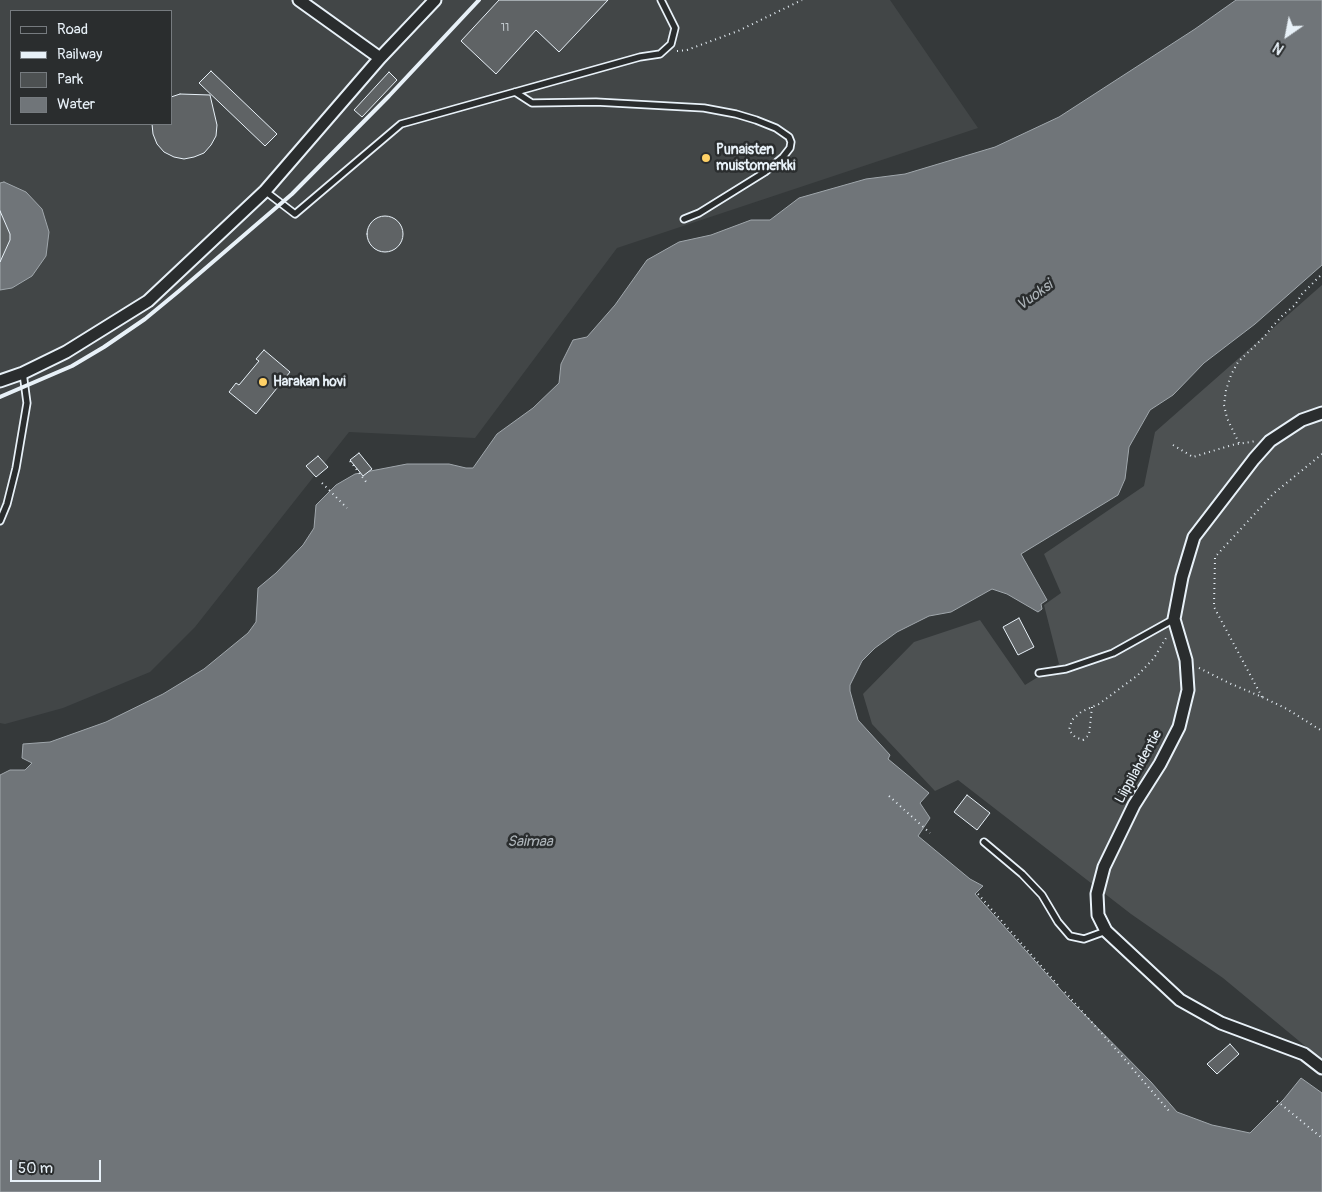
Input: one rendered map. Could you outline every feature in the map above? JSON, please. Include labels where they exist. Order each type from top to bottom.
[{"type":"street","points":[[299,0],[380,58]]},
{"type":"street","points":[[0,381],[66,352],[148,301],[265,191],[380,58],[435,0]]},
{"type":"street","name":"Liippilahdentie","points":[[1322,413],[1302,420],[1270,441],[1194,538],[1182,577],[1174,619],[1186,660],[1188,690],[1179,727],[1160,764],[1134,805],[1104,867],[1097,894],[1098,915],[1106,932],[1180,1000],[1221,1023],[1304,1054],[1322,1068]]},
{"type":"lane","points":[[265,191],[295,214],[401,124],[640,57],[660,54],[671,44],[675,28],[661,0]]},
{"type":"lane","points":[[515,92],[532,103],[614,103],[704,108],[756,120],[776,128],[789,137],[791,142],[790,148],[783,157],[765,172],[699,214],[684,218]]},
{"type":"lane","points":[[0,521],[7,504],[16,468],[27,403],[23,372]]},
{"type":"lane","points":[[1039,673],[1066,669],[1112,653],[1174,619]]},
{"type":"lane","points":[[984,842],[1022,874],[1042,895],[1058,922],[1070,936],[1084,939],[1106,932]]},
{"type":"path","points":[[660,54],[687,50],[738,31],[802,0]]},
{"type":"path","points":[[1239,443],[1227,418],[1224,405],[1231,375],[1238,362],[1264,337],[1283,314],[1295,305],[1302,294],[1322,274]]},
{"type":"path","points":[[1172,445],[1193,457],[1239,443],[1254,440],[1270,441]]},
{"type":"path","points":[[1262,697],[1214,607],[1215,557],[1273,494],[1322,454]]},
{"type":"path","points":[[350,461],[367,483]]},
{"type":"path","points":[[322,483],[347,508]]},
{"type":"path","points":[[1092,707],[1089,735],[1083,740],[1075,738],[1069,730],[1072,720],[1138,675],[1154,658],[1166,640],[1174,619]]},
{"type":"path","points":[[1186,660],[1228,683],[1287,709],[1322,731]]},
{"type":"path","points":[[889,796],[930,833]]},
{"type":"path","points":[[978,894],[1058,985]]},
{"type":"path","points":[[1065,992],[1129,1064]]},
{"type":"path","points":[[1132,1068],[1169,1111]]},
{"type":"path","points":[[1277,1101],[1322,1138]]},
{"type":"shaded area","points":[[0,0],[890,0],[978,128],[617,248],[475,438],[349,432],[195,627],[150,672],[63,708],[5,724],[0,723]]},
{"type":"green space","points":[[1322,285],[1322,1060],[1223,978],[1131,914],[958,780],[935,791],[872,724],[863,694],[914,642],[980,620],[1025,685],[1059,664],[1044,605],[1061,593],[1044,554],[1144,486],[1155,432]]},
{"type":"water","name":"Saimaa","points":[[1236,0],[1322,0],[1322,265],[1255,324],[1204,363],[1173,395],[1150,410],[1129,447],[1125,479],[1118,495],[1021,554],[1047,600],[1041,604],[1042,609],[1038,612],[1007,594],[992,589],[951,612],[929,616],[897,632],[875,648],[862,661],[850,685],[850,691],[858,720],[890,755],[888,759],[929,793],[920,803],[930,818],[918,836],[970,879],[983,886],[975,894],[1069,999],[1151,1082],[1177,1112],[1212,1125],[1250,1133],[1284,1099],[1301,1078],[1322,1093],[1322,1192],[0,1192],[0,775],[10,770],[25,770],[32,763],[22,758],[23,744],[50,742],[106,722],[163,694],[204,669],[248,633],[256,622],[258,588],[276,573],[303,545],[314,528],[316,505],[336,485],[355,474],[407,464],[449,464],[473,468],[497,434],[533,408],[559,383],[561,364],[573,340],[587,337],[615,305],[647,260],[679,242],[711,235],[751,220],[770,220],[799,198],[866,179],[905,174],[995,147],[1059,117],[1195,29]]},
{"type":"water","points":[[4,182],[26,192],[42,209],[49,232],[46,256],[32,276],[12,288],[0,290],[0,183]]},
{"type":"building","points":[[499,0],[608,0],[559,52],[536,30],[496,74],[461,41]]},
{"type":"building","points":[[211,71],[277,134],[265,146],[199,83]]},
{"type":"building","points":[[389,72],[397,80],[362,117],[354,110]]},
{"type":"building","points":[[180,94],[210,95],[217,125],[216,136],[204,153],[184,159],[164,152],[157,144],[152,125],[172,125],[172,97]]},
{"type":"building","points":[[0,211],[10,234],[10,240],[0,262]]},
{"type":"building","points":[[385,216],[392,217],[398,221],[402,227],[402,241],[398,247],[392,251],[385,252],[378,251],[372,247],[368,241],[367,234],[368,227],[372,221],[378,217]]},
{"type":"building","name":"Harakan hovi","points":[[264,350],[290,372],[256,414],[229,392],[236,383],[239,385],[259,361],[256,359]]},
{"type":"building","points":[[359,453],[372,469],[363,476],[350,460]]},
{"type":"building","points":[[318,456],[328,467],[316,477],[306,466]]},
{"type":"building","points":[[1019,618],[1034,647],[1018,655],[1003,627]]},
{"type":"building","points":[[967,795],[990,813],[977,830],[954,812]]},
{"type":"building","points":[[1230,1044],[1239,1054],[1217,1074],[1207,1064]]},
{"type":"railway","points":[[0,397],[72,366],[145,319],[179,291],[292,194],[389,96],[479,0]]},
{"type":"place","name":"Punaisten muistomerkki","points":[[706,158]]},
{"type":"place","name":"Harakan hovi","points":[[263,382]]},
{"type":"water label","name":"Vuoksi","points":[[1035,296]]}]
